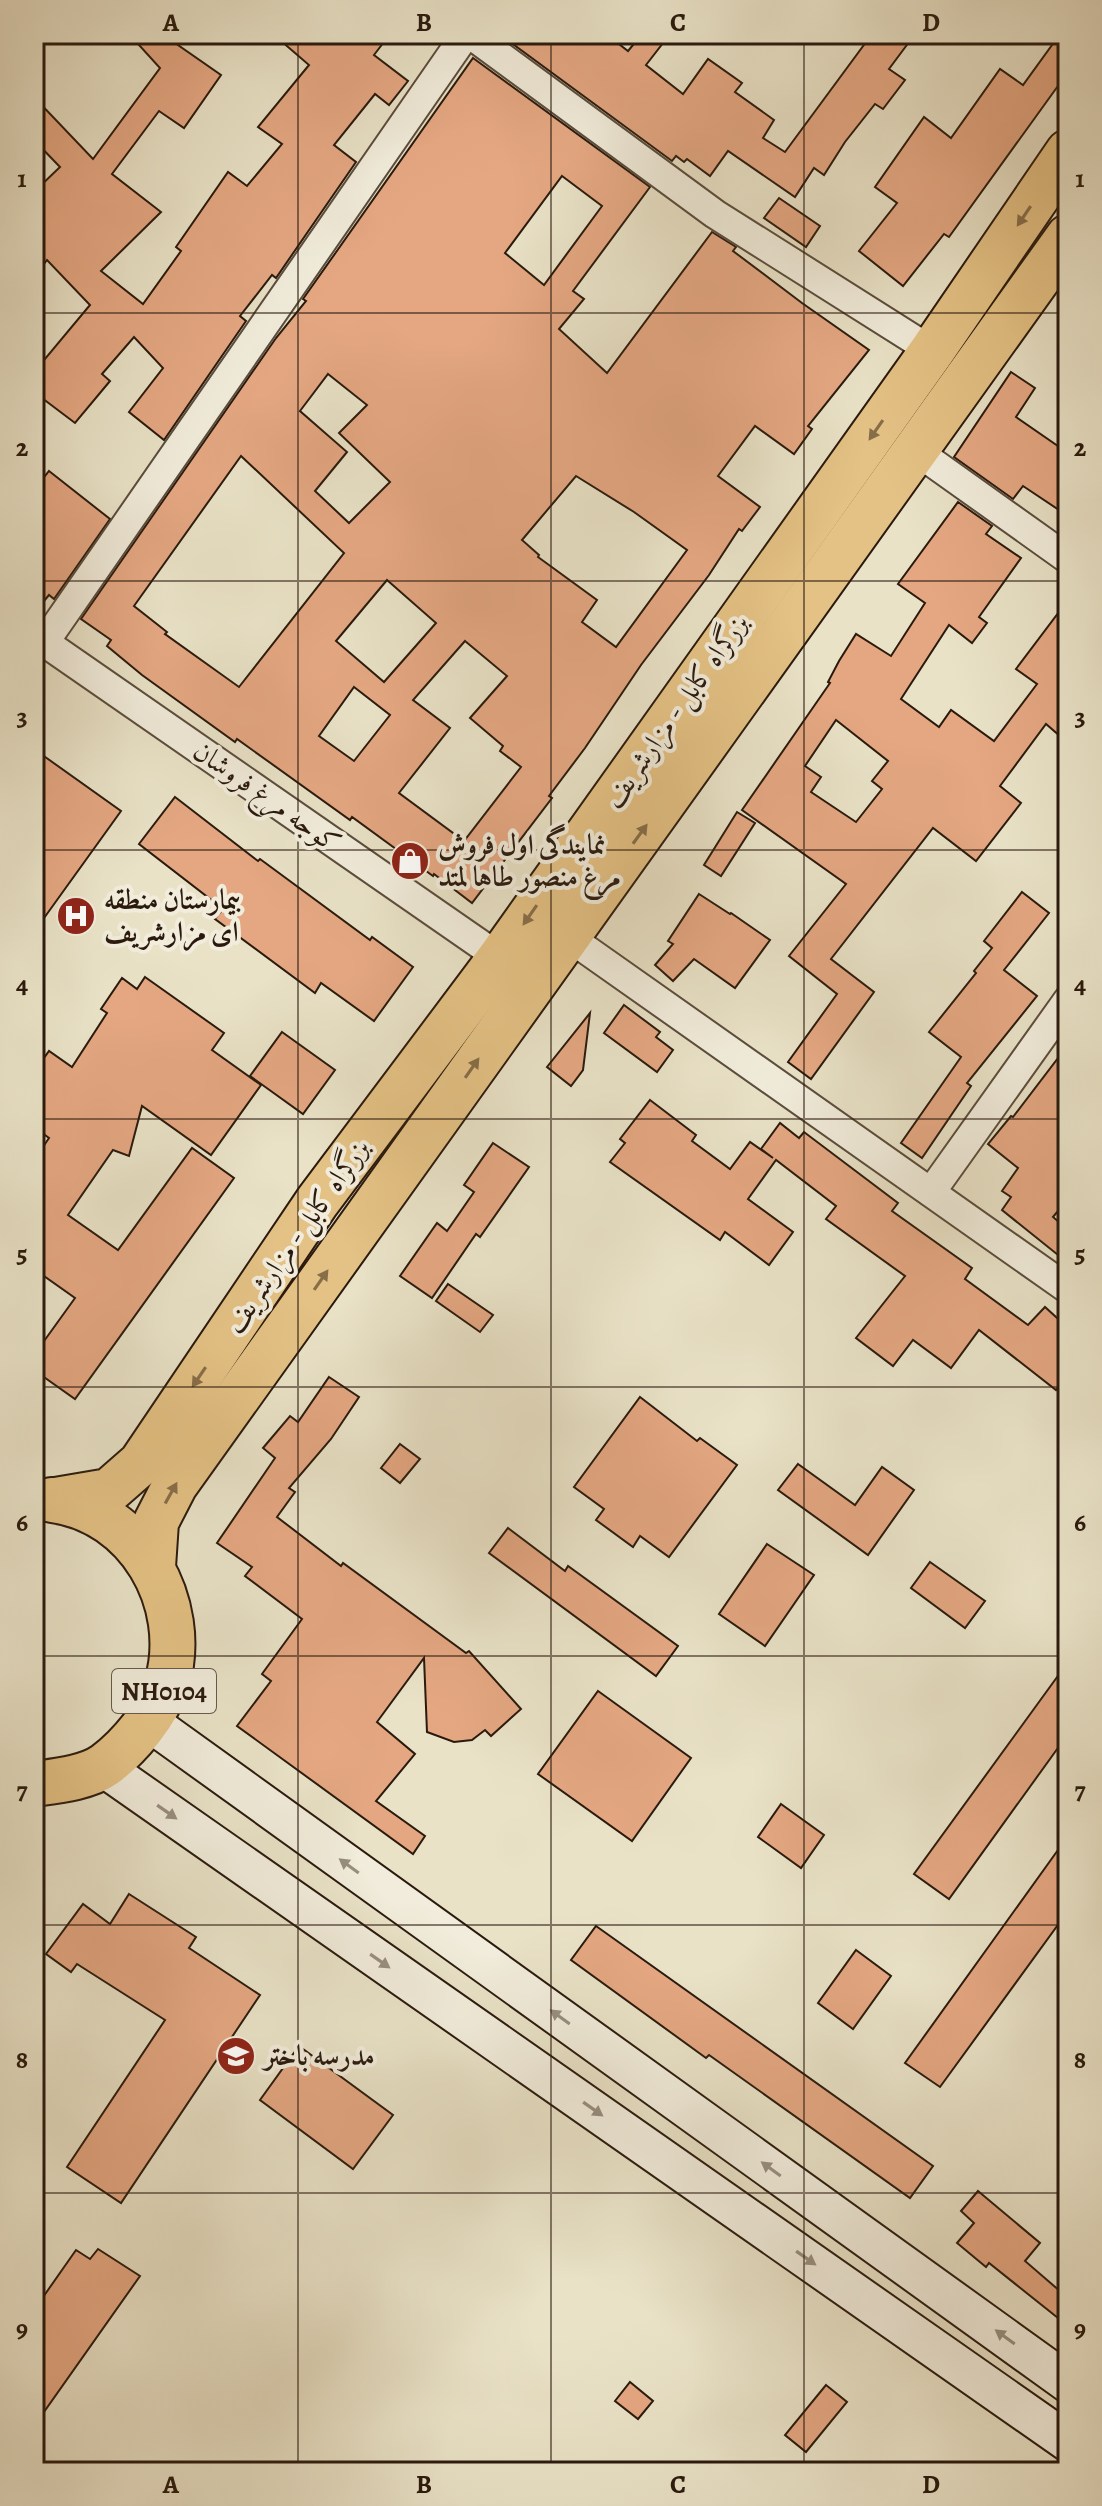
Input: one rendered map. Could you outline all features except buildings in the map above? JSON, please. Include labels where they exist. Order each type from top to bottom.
[{"type":"highway","name":"بزرگراه کابل - مزارشریف","points":[[45,1500],[109,1491],[141,1463],[317,1202],[500,958],[932,351],[1068,152]]},
{"type":"highway","name":"بزرگراه کابل - مزارشریف","points":[[153,1567],[156,1522],[175,1485],[1068,237]]},
{"type":"highway","name":"NH0104","points":[[34,1784],[103,1767],[148,1721],[167,1685],[174,1645],[169,1604],[153,1567],[128,1535],[94,1513],[45,1500]]},
{"type":"main road","points":[[148,1721],[1068,2383]]},
{"type":"main road","points":[[103,1767],[1068,2442]]},
{"type":"street","points":[[39,639],[468,34],[715,214],[932,351]]},
{"type":"street","points":[[915,450],[1068,559]]},
{"type":"street","name":"كوجه مرغ فروشان","points":[[39,639],[500,958]]},
{"type":"street","points":[[567,936],[1068,1289]]},
{"type":"street","points":[[931,1192],[1068,1000]]},
{"type":"place","name":"نمایندگی اول فروش مرغ منصور طاها لمتد","points":[[410,861]]},
{"type":"place","name":"بیمارستان منطقه ای مزارشریف","points":[[76,916]]},
{"type":"place","name":"مدرسه باختر","points":[[236,2056]]}]
